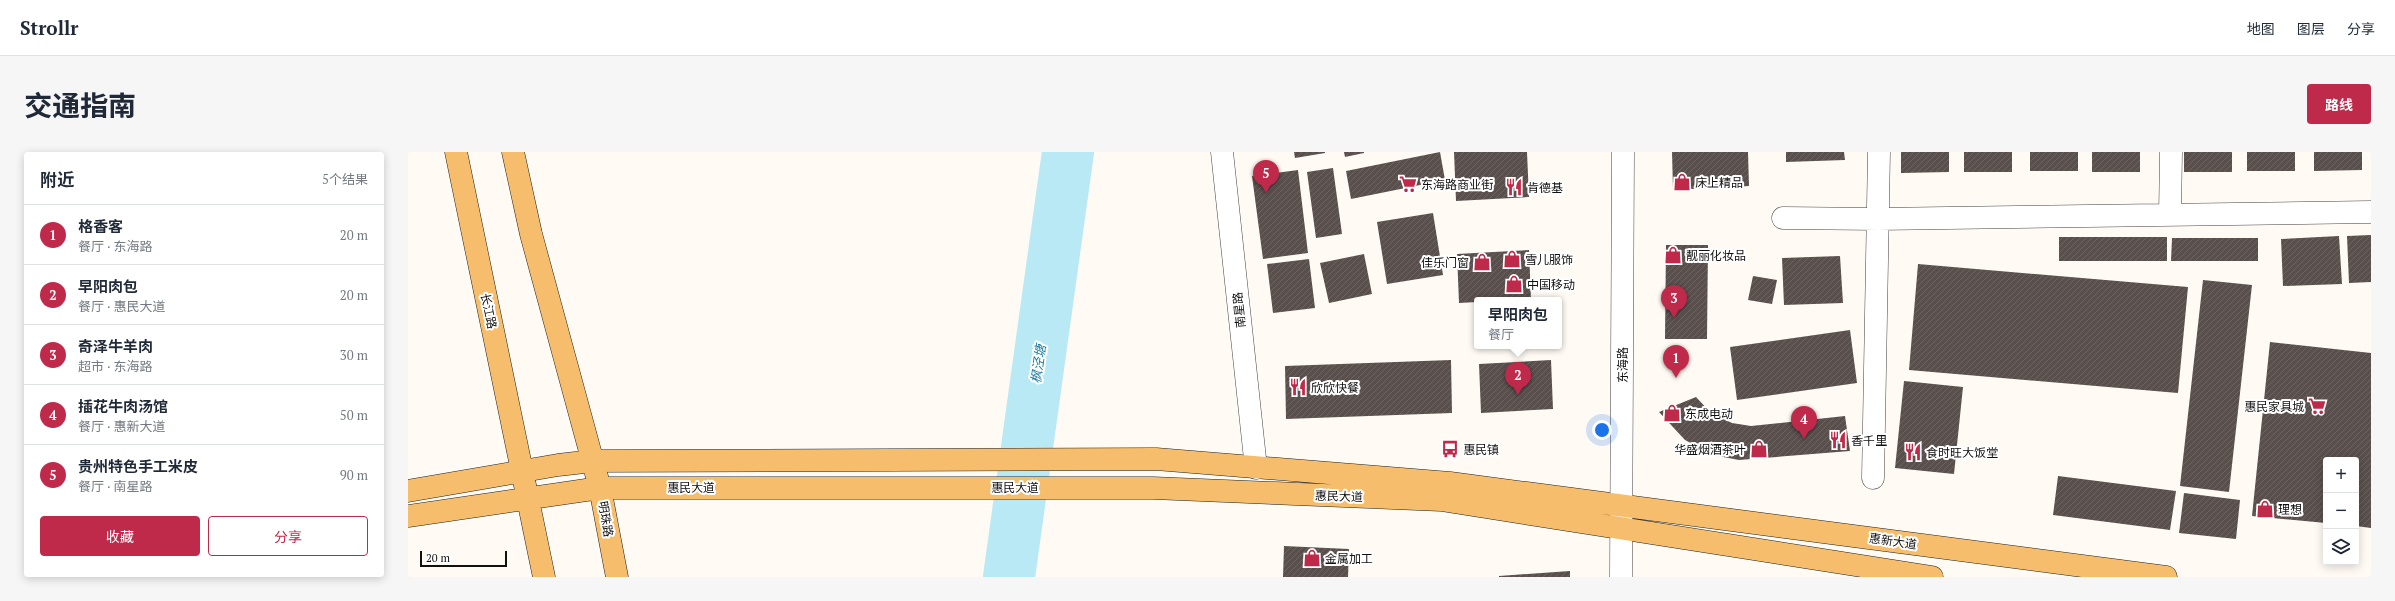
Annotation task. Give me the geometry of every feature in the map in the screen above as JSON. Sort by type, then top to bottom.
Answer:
[{"type":"main road","name":"长江路","points":[[456,152],[522,471]]},
{"type":"main road","points":[[513,152],[532,234],[593,461]]},
{"type":"main road","name":"惠民大道","points":[[408,491],[522,471],[593,461],[942,459],[1156,460],[1450,482],[1620,504]]},
{"type":"main road","name":"明珠路","points":[[593,461],[600,488],[617,577]]},
{"type":"main road","points":[[522,471],[544,577]]},
{"type":"main road","name":"惠民大道","points":[[408,516],[600,488],[1153,488],[1441,500],[1621,530]]},
{"type":"main road","name":"惠新大道","points":[[1620,504],[2166,577]]},
{"type":"main road","points":[[1621,530],[1932,577]]},
{"type":"street","name":"南星路","points":[[1222,152],[1256,468]]},
{"type":"street","name":"东海路","points":[[1621,577],[1620,504],[1623,152]]},
{"type":"street","points":[[1873,478],[1879,152]]},
{"type":"street","points":[[2170,215],[2171,152]]},
{"type":"street","points":[[1783,218],[1878,219],[2371,212]]},
{"type":"building","points":[[1294,152],[1325,152],[1325,153],[1295,158]]},
{"type":"building","points":[[1344,152],[1364,152],[1364,153],[1345,157]]},
{"type":"building","points":[[1440,152],[1445,180],[1351,199],[1346,171]]},
{"type":"building","points":[[1454,152],[1527,152],[1529,197],[1456,201]]},
{"type":"building","points":[[1672,152],[1748,152],[1749,186],[1673,190]]},
{"type":"building","points":[[1786,152],[1844,152],[1845,160],[1786,162]]},
{"type":"building","points":[[1901,152],[1949,152],[1949,172],[1901,173]]},
{"type":"building","points":[[1964,152],[2012,152],[2012,172],[1964,172]]},
{"type":"building","points":[[2030,152],[2078,152],[2078,171],[2030,171]]},
{"type":"building","points":[[2092,152],[2140,152],[2140,172],[2092,172]]},
{"type":"building","points":[[2184,152],[2232,152],[2232,172],[2184,172]]},
{"type":"building","points":[[2247,152],[2295,152],[2295,171],[2247,171]]},
{"type":"building","points":[[2314,152],[2362,152],[2362,170],[2314,171]]},
{"type":"building","points":[[1333,168],[1342,234],[1316,238],[1307,172]]},
{"type":"building","points":[[1298,170],[1308,253],[1263,259],[1252,176]]},
{"type":"building","points":[[1433,213],[1443,275],[1387,284],[1377,222]]},
{"type":"building","points":[[2371,235],[2371,282],[2349,283],[2347,236]]},
{"type":"building","points":[[2339,236],[2342,284],[2283,286],[2281,239]]},
{"type":"building","points":[[2059,237],[2167,237],[2167,261],[2059,261]]},
{"type":"building","points":[[2172,238],[2258,238],[2258,261],[2171,261]]},
{"type":"building","points":[[1666,245],[1708,245],[1707,339],[1665,339]]},
{"type":"building","points":[[1529,250],[1531,297],[1474,297],[1474,302],[1459,303],[1457,254]]},
{"type":"building","points":[[1364,254],[1372,294],[1329,303],[1320,263]]},
{"type":"building","points":[[1840,256],[1843,303],[1784,305],[1782,258]]},
{"type":"building","points":[[1309,259],[1315,308],[1273,313],[1267,264]]},
{"type":"building","points":[[1918,264],[2188,287],[2178,393],[1909,370]]},
{"type":"building","points":[[1753,276],[1777,280],[1772,304],[1748,300]]},
{"type":"building","points":[[2203,280],[2252,285],[2229,492],[2180,486]]},
{"type":"building","points":[[1850,330],[1857,383],[1737,400],[1730,347]]},
{"type":"building","name":"惠民家具城","points":[[2270,342],[2371,353],[2371,528],[2359,526],[2359,457],[2323,457],[2323,523],[2252,516]]},
{"type":"building","points":[[1451,360],[1452,413],[1286,419],[1285,366]]},
{"type":"building","points":[[1551,360],[1553,409],[1481,413],[1479,364]]},
{"type":"building","points":[[1904,381],[1963,387],[1954,474],[1895,468]]},
{"type":"building","points":[[1696,397],[1711,413],[1732,423],[1751,426],[1845,416],[1850,451],[1739,460],[1713,455],[1685,440],[1659,412]]},
{"type":"building","points":[[2058,476],[2176,491],[2170,530],[2053,515]]},
{"type":"building","points":[[2184,493],[2240,500],[2236,539],[2179,533]]},
{"type":"building","points":[[1284,546],[1349,549],[1348,577],[1283,577]]},
{"type":"building","points":[[1570,571],[1570,577],[1499,577],[1499,576]]},
{"type":"waterway","name":"枫泾塘","points":[[1009,577],[1068,152]]},
{"type":"place","name":"床上精品","points":[[1682,182]]},
{"type":"place","name":"东海路商业街","points":[[1408,184]]},
{"type":"place","name":"肯德基","points":[[1514,187]]},
{"type":"place","name":"贵州特色手工米皮","points":[[1266,193]]},
{"type":"place","name":"靓丽化妆品","points":[[1673,255]]},
{"type":"place","name":"雪儿服饰","points":[[1512,259]]},
{"type":"place","name":"佳乐门窗","points":[[1482,262]]},
{"type":"place","name":"中国移动","points":[[1514,284]]},
{"type":"place","name":"奇泽牛羊肉","points":[[1674,318]]},
{"type":"place","name":"格香客","points":[[1676,378]]},
{"type":"place","name":"欣欣快餐","points":[[1298,387]]},
{"type":"place","name":"早阳肉包","points":[[1518,395]]},
{"type":"place","name":"惠民家具城","points":[[2317,406]]},
{"type":"place","name":"东成电动","points":[[1672,413]]},
{"type":"place","name":"插花牛肉汤馆","points":[[1804,439]]},
{"type":"place","name":"香千里","points":[[1838,440]]},
{"type":"place","name":"惠民镇","points":[[1450,449]]},
{"type":"place","name":"华盛烟酒茶叶","points":[[1759,449]]},
{"type":"place","name":"食时旺大饭堂","points":[[1913,452]]},
{"type":"place","name":"理想","points":[[2265,509]]},
{"type":"place","name":"金属加工","points":[[1312,558]]}]
